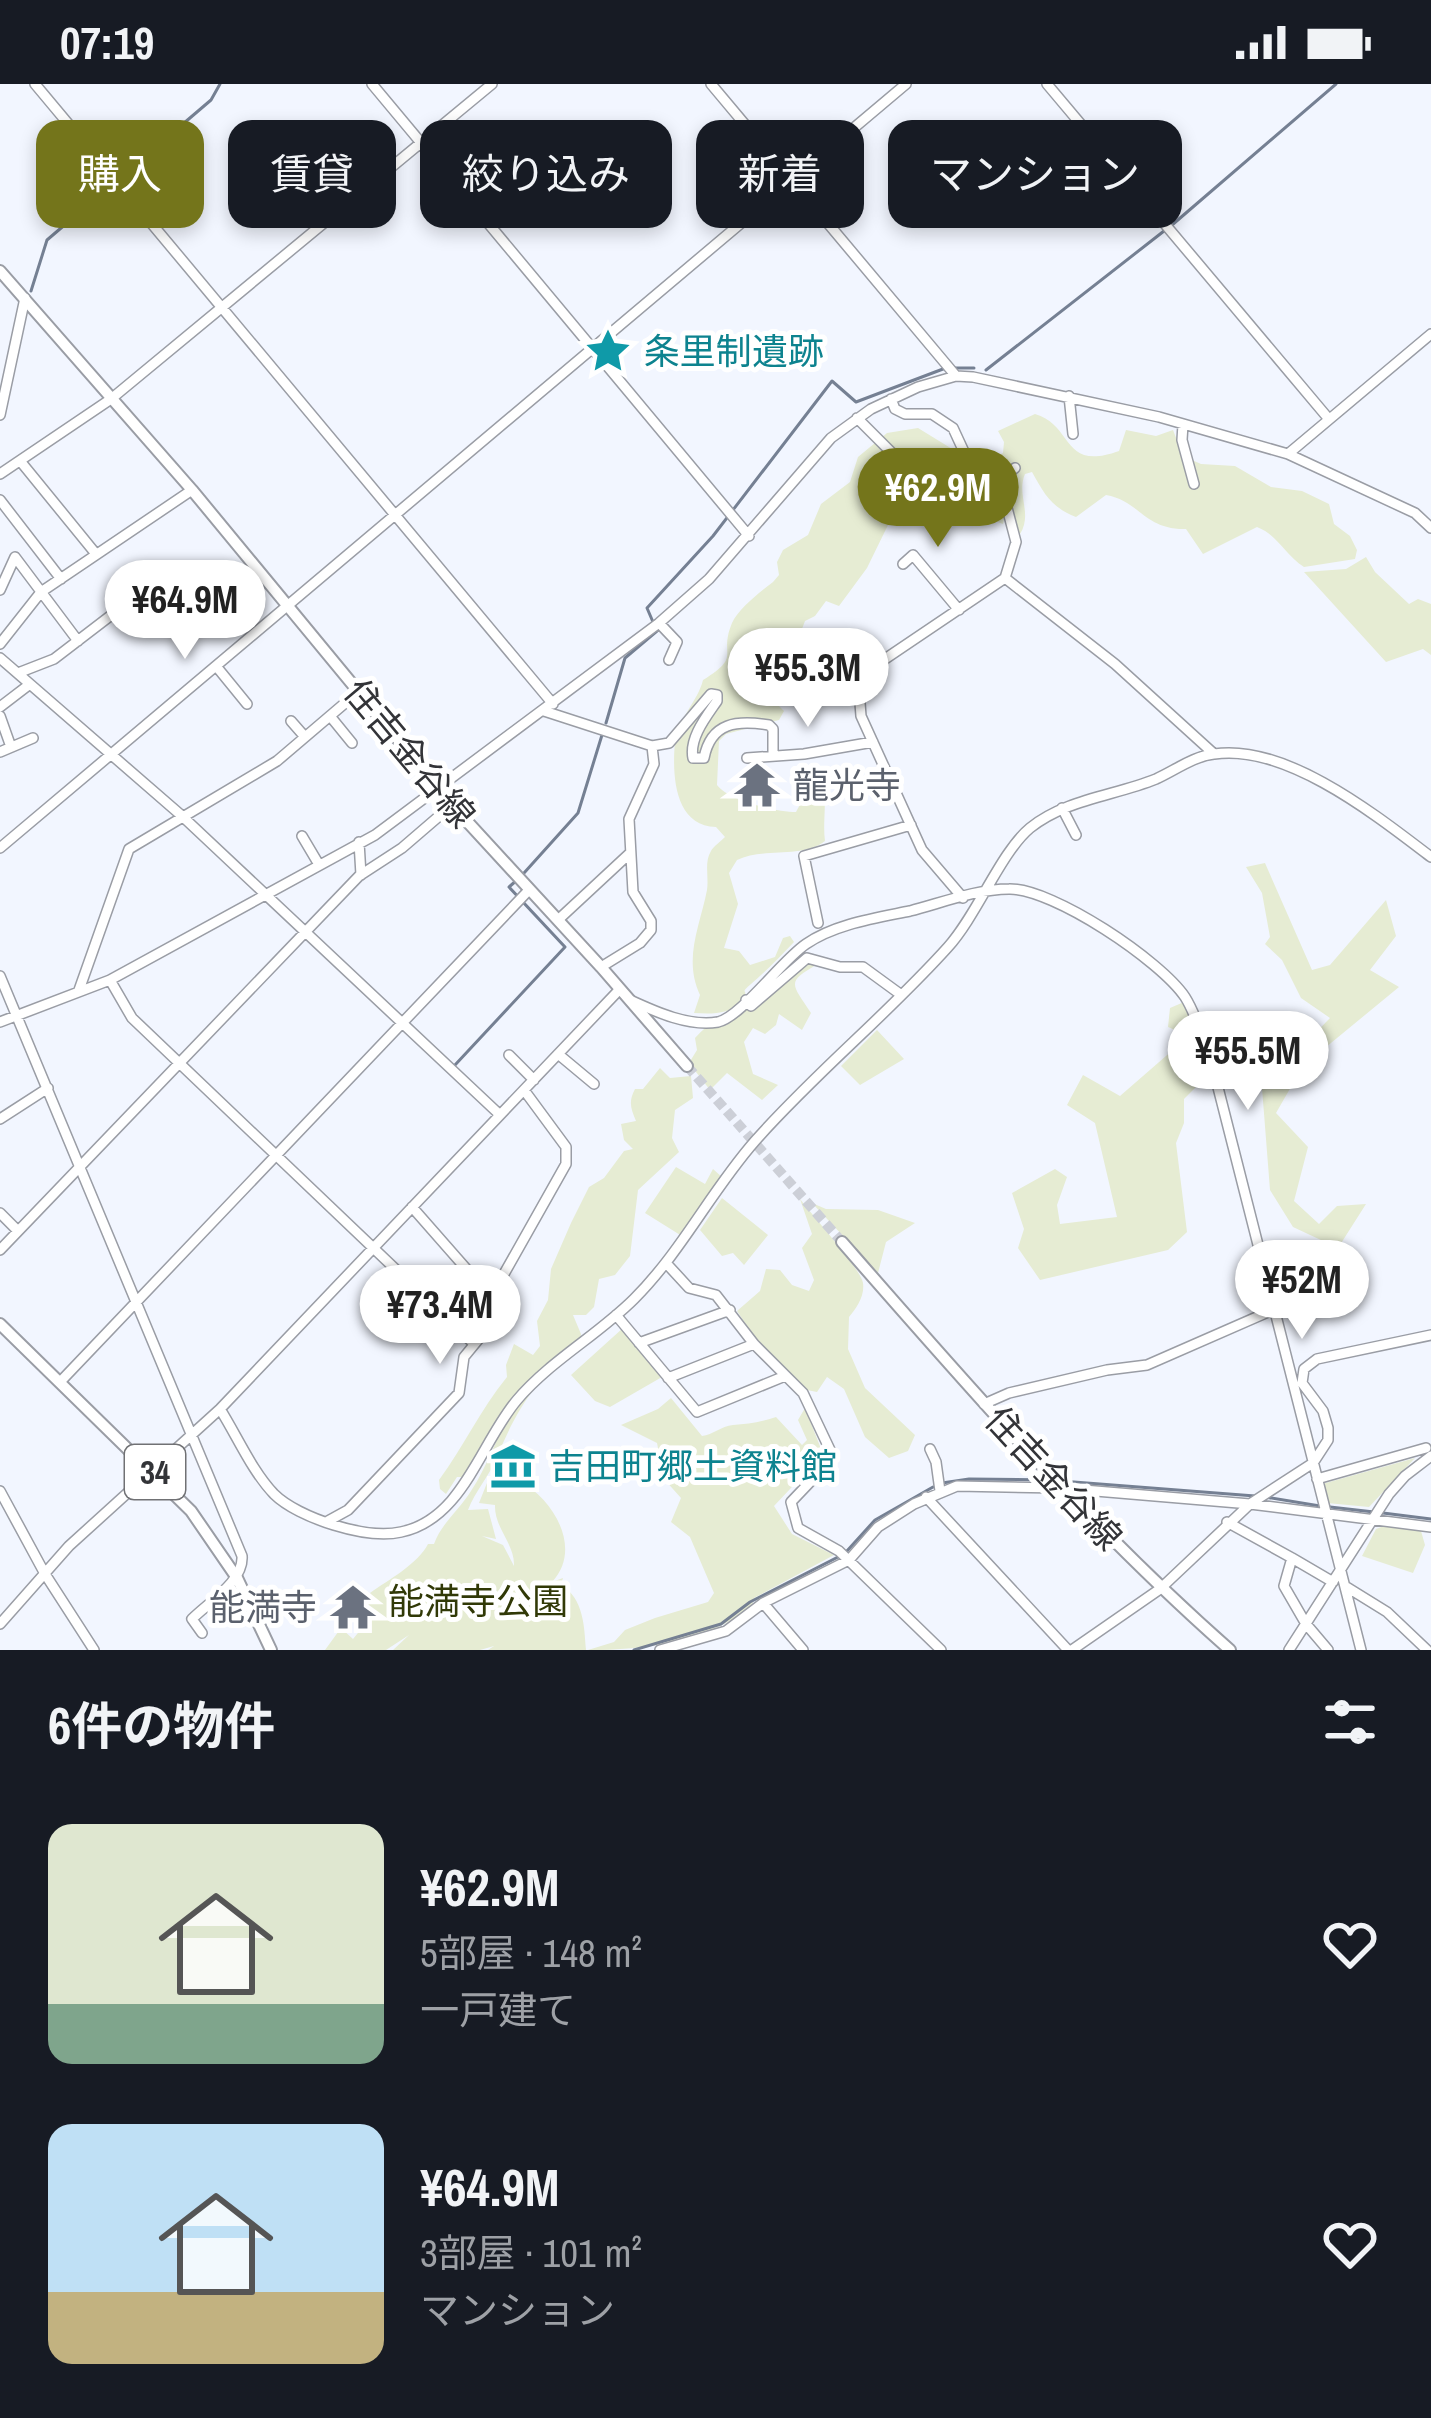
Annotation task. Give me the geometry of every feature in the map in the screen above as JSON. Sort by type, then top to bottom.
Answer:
[{"type":"main road","name":"住吉金谷線","points":[[0,271],[192,490],[522,888],[559,920],[687,1066]]},
{"type":"main road","name":"住吉金谷線","points":[[842,1242],[1060,1488],[1160,1589],[1230,1650]]},
{"type":"main road","name":"34","points":[[0,1324],[154,1471],[212,1538],[237,1577],[271,1650]]},
{"type":"street","points":[[34,84],[396,515],[548,708],[652,746],[669,743],[710,694],[716,695],[692,749],[693,758],[704,758],[707,742],[720,727],[746,722],[769,725],[773,730],[773,756]]},
{"type":"street","points":[[372,84],[420,141]]},
{"type":"street","points":[[449,120],[492,84]]},
{"type":"street","points":[[711,84],[740,120]]},
{"type":"street","points":[[863,120],[906,84]]},
{"type":"street","points":[[1047,84],[1328,418]]},
{"type":"street","points":[[0,486],[2,474],[111,399],[420,145]]},
{"type":"street","points":[[493,228],[749,536]]},
{"type":"street","points":[[0,848],[735,228]]},
{"type":"street","points":[[830,228],[952,371],[1070,396],[1288,454],[1414,513],[1431,528]]},
{"type":"street","points":[[0,415],[25,298]]},
{"type":"street","points":[[1288,454],[1431,334]]},
{"type":"street","points":[[0,1022],[110,980],[375,835],[657,625],[709,579],[831,438],[891,399],[952,371]]},
{"type":"street","points":[[1070,396],[1072,434]]},
{"type":"street","points":[[891,399],[895,409],[905,414],[932,414],[953,428],[970,466],[1006,504],[1016,542],[1005,578],[864,676],[858,702],[922,850],[964,898]]},
{"type":"street","points":[[857,418],[892,453]]},
{"type":"street","points":[[1183,424],[1182,440],[1194,484]]},
{"type":"street","points":[[21,462],[96,554]]},
{"type":"street","points":[[990,487],[1015,468]]},
{"type":"street","points":[[0,644],[41,592],[192,490]]},
{"type":"street","points":[[0,500],[61,579]]},
{"type":"street","points":[[902,564],[913,556],[959,610]]},
{"type":"street","points":[[0,590],[15,557],[78,640]]},
{"type":"street","points":[[1005,578],[1115,664],[1213,754]]},
{"type":"street","points":[[18,673],[54,658],[131,600]]},
{"type":"street","points":[[657,625],[677,642],[669,660]]},
{"type":"street","points":[[0,658],[182,816],[499,1114]]},
{"type":"street","points":[[216,666],[248,704]]},
{"type":"street","points":[[30,685],[0,711],[5,750],[33,738]]},
{"type":"street","points":[[80,991],[129,849],[277,760],[358,692]]},
{"type":"street","points":[[330,716],[352,743]]},
{"type":"street","points":[[291,721],[304,737]]},
{"type":"street","points":[[746,722],[748,736]]},
{"type":"street","points":[[748,758],[872,742]]},
{"type":"street","points":[[602,967],[640,944],[651,930],[651,921],[633,892],[629,819],[654,764],[652,746]]},
{"type":"street","points":[[220,1409],[273,1492],[359,1534],[402,1532],[430,1521],[466,1482],[494,1429],[521,1395],[616,1315],[667,1263],[754,1142],[947,948],[1027,831],[1062,808],[1127,790],[1213,754],[1263,758],[1306,774],[1431,857]]},
{"type":"street","points":[[635,802],[651,808]]},
{"type":"street","points":[[0,1250],[361,875],[452,806]]},
{"type":"street","points":[[1062,808],[1076,835]]},
{"type":"street","points":[[818,923],[804,856],[911,825]]},
{"type":"street","points":[[302,836],[318,863]]},
{"type":"street","points":[[359,842],[361,875]]},
{"type":"street","points":[[559,920],[629,851],[645,852]]},
{"type":"street","points":[[60,1382],[402,1023],[522,888]]},
{"type":"street","points":[[630,1000],[676,1018],[716,1022],[734,1015],[802,946],[817,937],[876,918],[1006,889],[1046,896],[1141,956],[1187,999],[1210,1056],[1325,1508],[1339,1584],[1361,1650]]},
{"type":"street","points":[[746,1000],[751,1006],[808,958],[840,967],[863,967],[901,994]]},
{"type":"street","points":[[1,978],[242,1556],[237,1577],[193,1619],[202,1633]]},
{"type":"street","points":[[110,980],[132,1018],[474,1344]]},
{"type":"street","points":[[0,1624],[69,1546],[220,1409],[620,989]]},
{"type":"street","points":[[558,1054],[594,1084]]},
{"type":"street","points":[[509,1055],[534,1080]]},
{"type":"street","points":[[0,1119],[48,1088]]},
{"type":"street","points":[[490,1297],[566,1164],[566,1147],[524,1090]]},
{"type":"street","points":[[328,1521],[348,1510],[459,1393],[464,1357],[501,1312],[412,1208]]},
{"type":"street","points":[[0,1213],[18,1231]]},
{"type":"street","points":[[667,1263],[689,1288],[716,1295],[754,1344],[803,1393],[831,1452],[830,1461],[790,1502],[798,1528],[845,1556],[941,1650]]},
{"type":"street","points":[[984,1405],[1009,1393],[1147,1365],[1275,1309]]},
{"type":"street","points":[[639,1343],[730,1310]]},
{"type":"street","points":[[616,1315],[697,1412],[785,1376]]},
{"type":"street","points":[[926,1497],[1070,1650],[1160,1589],[1227,1522],[1313,1463],[1328,1440],[1328,1428],[1323,1411],[1302,1383],[1304,1369],[1317,1359],[1431,1335]]},
{"type":"street","points":[[668,1378],[754,1344]]},
{"type":"street","points":[[930,1448],[940,1491]]},
{"type":"street","points":[[1316,1478],[1428,1452]]},
{"type":"street","points":[[1340,1571],[1376,1514],[1428,1452]]},
{"type":"street","points":[[660,1650],[726,1631],[845,1556],[878,1527],[926,1497],[957,1486],[1256,1500],[1376,1514],[1431,1527]]},
{"type":"street","points":[[0,1491],[94,1650]]},
{"type":"street","points":[[1227,1522],[1387,1612],[1426,1650]]},
{"type":"street","points":[[1292,1558],[1283,1586],[1328,1650]]},
{"type":"street","points":[[1289,1650],[1339,1584]]},
{"type":"street","points":[[764,1603],[803,1650]]},
{"type":"green space","points":[[1035,414],[1087,456],[1119,451],[1126,430],[1156,436],[1173,430],[1183,456],[1201,464],[1235,466],[1271,487],[1302,491],[1329,504],[1334,524],[1350,536],[1357,550],[1355,559],[1304,567],[1257,527],[1203,554],[1186,529],[1161,525],[1117,498],[1106,495],[1076,517],[1067,513],[1050,499],[1032,472],[1025,474],[1023,482],[1025,519],[1020,534],[1005,515],[1003,524],[941,505],[933,512],[916,512],[888,525],[867,568],[839,606],[826,601],[805,621],[780,686],[777,704],[784,711],[779,720],[726,734],[719,741],[717,785],[742,801],[796,812],[813,780],[820,778],[825,841],[805,850],[737,860],[729,873],[738,904],[724,948],[739,951],[750,965],[775,957],[783,938],[790,936],[794,942],[747,988],[736,1006],[719,1013],[694,1013],[700,995],[693,955],[707,890],[708,860],[725,837],[716,827],[691,818],[684,808],[674,769],[675,742],[703,680],[726,660],[735,618],[779,575],[777,562],[783,550],[808,535],[821,504],[850,482],[858,457],[887,433],[918,428],[962,455],[984,480],[982,464],[1003,453],[998,431]]},
{"type":"green space","points":[[1366,557],[1409,604],[1418,599],[1431,604],[1431,655],[1423,649],[1386,662],[1304,572],[1346,569]]},
{"type":"green space","points":[[1265,863],[1312,970],[1330,965],[1386,900],[1396,936],[1370,970],[1399,987],[1303,1066],[1276,1113],[1308,1147],[1294,1201],[1319,1224],[1337,1206],[1366,1204],[1338,1248],[1293,1227],[1270,1190],[1262,1088],[1330,1018],[1301,998],[1282,960],[1265,944],[1270,937],[1262,893],[1246,867]]},
{"type":"green space","points":[[818,964],[795,984],[811,1013],[802,1030],[779,1014],[776,1025],[765,1034],[753,1028],[744,1042],[753,1074],[778,1085],[762,1100],[727,1073],[710,1090],[689,1063],[697,1050],[695,1038],[789,967],[789,971]]},
{"type":"green space","points":[[1184,1002],[1211,1072],[1184,1099],[1184,1123],[1176,1143],[1187,1232],[1168,1250],[1040,1280],[1018,1248],[1024,1229],[1012,1193],[1055,1169],[1067,1177],[1057,1205],[1060,1224],[1117,1217],[1095,1123],[1067,1105],[1083,1075],[1120,1096],[1189,1036],[1168,1027],[1170,1008]]},
{"type":"green space","points":[[877,1030],[904,1059],[860,1085],[841,1066]]},
{"type":"green space","points":[[660,1068],[670,1078],[691,1076],[693,1098],[675,1110],[672,1138],[679,1152],[638,1190],[630,1256],[615,1275],[599,1279],[594,1307],[586,1315],[573,1315],[580,1344],[514,1402],[466,1477],[457,1477],[446,1494],[439,1480],[507,1377],[514,1344],[533,1355],[540,1346],[537,1321],[548,1300],[551,1269],[589,1187],[604,1178],[624,1151],[633,1149],[624,1140],[621,1124],[636,1121],[631,1105],[635,1089],[643,1089]]},
{"type":"green space","points":[[676,1167],[705,1184],[713,1169],[723,1178],[685,1238],[645,1213]]},
{"type":"green space","points":[[722,1198],[768,1235],[744,1265],[733,1253],[722,1256],[700,1230]]},
{"type":"green space","points":[[800,1199],[863,1283],[863,1293],[849,1317],[848,1349],[865,1388],[915,1435],[908,1451],[889,1458],[865,1437],[844,1389],[827,1377],[817,1392],[807,1390],[755,1338],[737,1311],[760,1291],[766,1269],[780,1270],[792,1285],[809,1291],[814,1280],[802,1248],[812,1234]]},
{"type":"green space","points":[[812,1203],[826,1209],[878,1210],[915,1223],[886,1242],[878,1273]]},
{"type":"green space","points":[[623,1328],[662,1377],[610,1407],[595,1401],[571,1375]]},
{"type":"green space","name":"能満寺公園","points":[[535,1388],[468,1510],[488,1509],[496,1539],[482,1536],[503,1545],[514,1566],[495,1505],[479,1503],[487,1483],[498,1473],[515,1486],[520,1481],[544,1500],[564,1541],[561,1569],[552,1582],[563,1578],[561,1584],[578,1605],[586,1650],[488,1650],[494,1646],[393,1650],[409,1635],[386,1650],[325,1650],[341,1628],[353,1639],[362,1628],[355,1617],[373,1600],[370,1593],[410,1565],[428,1544],[434,1544],[479,1478],[514,1410]]},
{"type":"green space","points":[[671,1398],[702,1436],[776,1417],[802,1445],[807,1440],[798,1420],[805,1408],[823,1454],[774,1506],[792,1534],[834,1555],[754,1598],[752,1606],[734,1619],[695,1636],[653,1646],[588,1650],[614,1642],[625,1630],[655,1618],[708,1602],[714,1593],[690,1537],[671,1522],[681,1498],[664,1479],[657,1443],[621,1425]]},
{"type":"green space","points":[[1415,1458],[1369,1507],[1327,1503],[1322,1484]]},
{"type":"green space","points":[[1387,1525],[1421,1531],[1425,1545],[1413,1573],[1362,1556],[1376,1529]]},
{"type":"waterway","points":[[31,291],[47,240],[211,100],[220,84]]},
{"type":"waterway","points":[[1182,216],[1336,84]]},
{"type":"waterway","points":[[986,370],[1164,231]]},
{"type":"waterway","points":[[952,368],[974,368]]},
{"type":"waterway","points":[[653,622],[647,608],[713,536],[832,381],[856,402],[943,369]]},
{"type":"waterway","points":[[606,723],[625,658],[657,631]]},
{"type":"waterway","points":[[524,873],[578,813],[602,735]]},
{"type":"waterway","points":[[455,1065],[565,947],[509,887],[517,880]]},
{"type":"waterway","points":[[942,1483],[1052,1480]]},
{"type":"waterway","points":[[1061,1481],[1255,1496]]},
{"type":"waterway","points":[[846,1552],[875,1520],[933,1487]]},
{"type":"waterway","points":[[1265,1497],[1320,1506]]},
{"type":"waterway","points":[[1330,1507],[1374,1512]]},
{"type":"waterway","points":[[1383,1513],[1431,1519]]},
{"type":"waterway","points":[[634,1650],[721,1624],[750,1602],[838,1557]]},
{"type":"tunnel","points":[[687,1066],[842,1242]]},
{"type":"place","name":"条里制遺跡","points":[[608,351]]},
{"type":"place","name":"龍光寺","points":[[757,785]]},
{"type":"place","name":"吉田町郷土資料館","points":[[513,1466]]},
{"type":"place","name":"能満寺","points":[[353,1607]]}]
